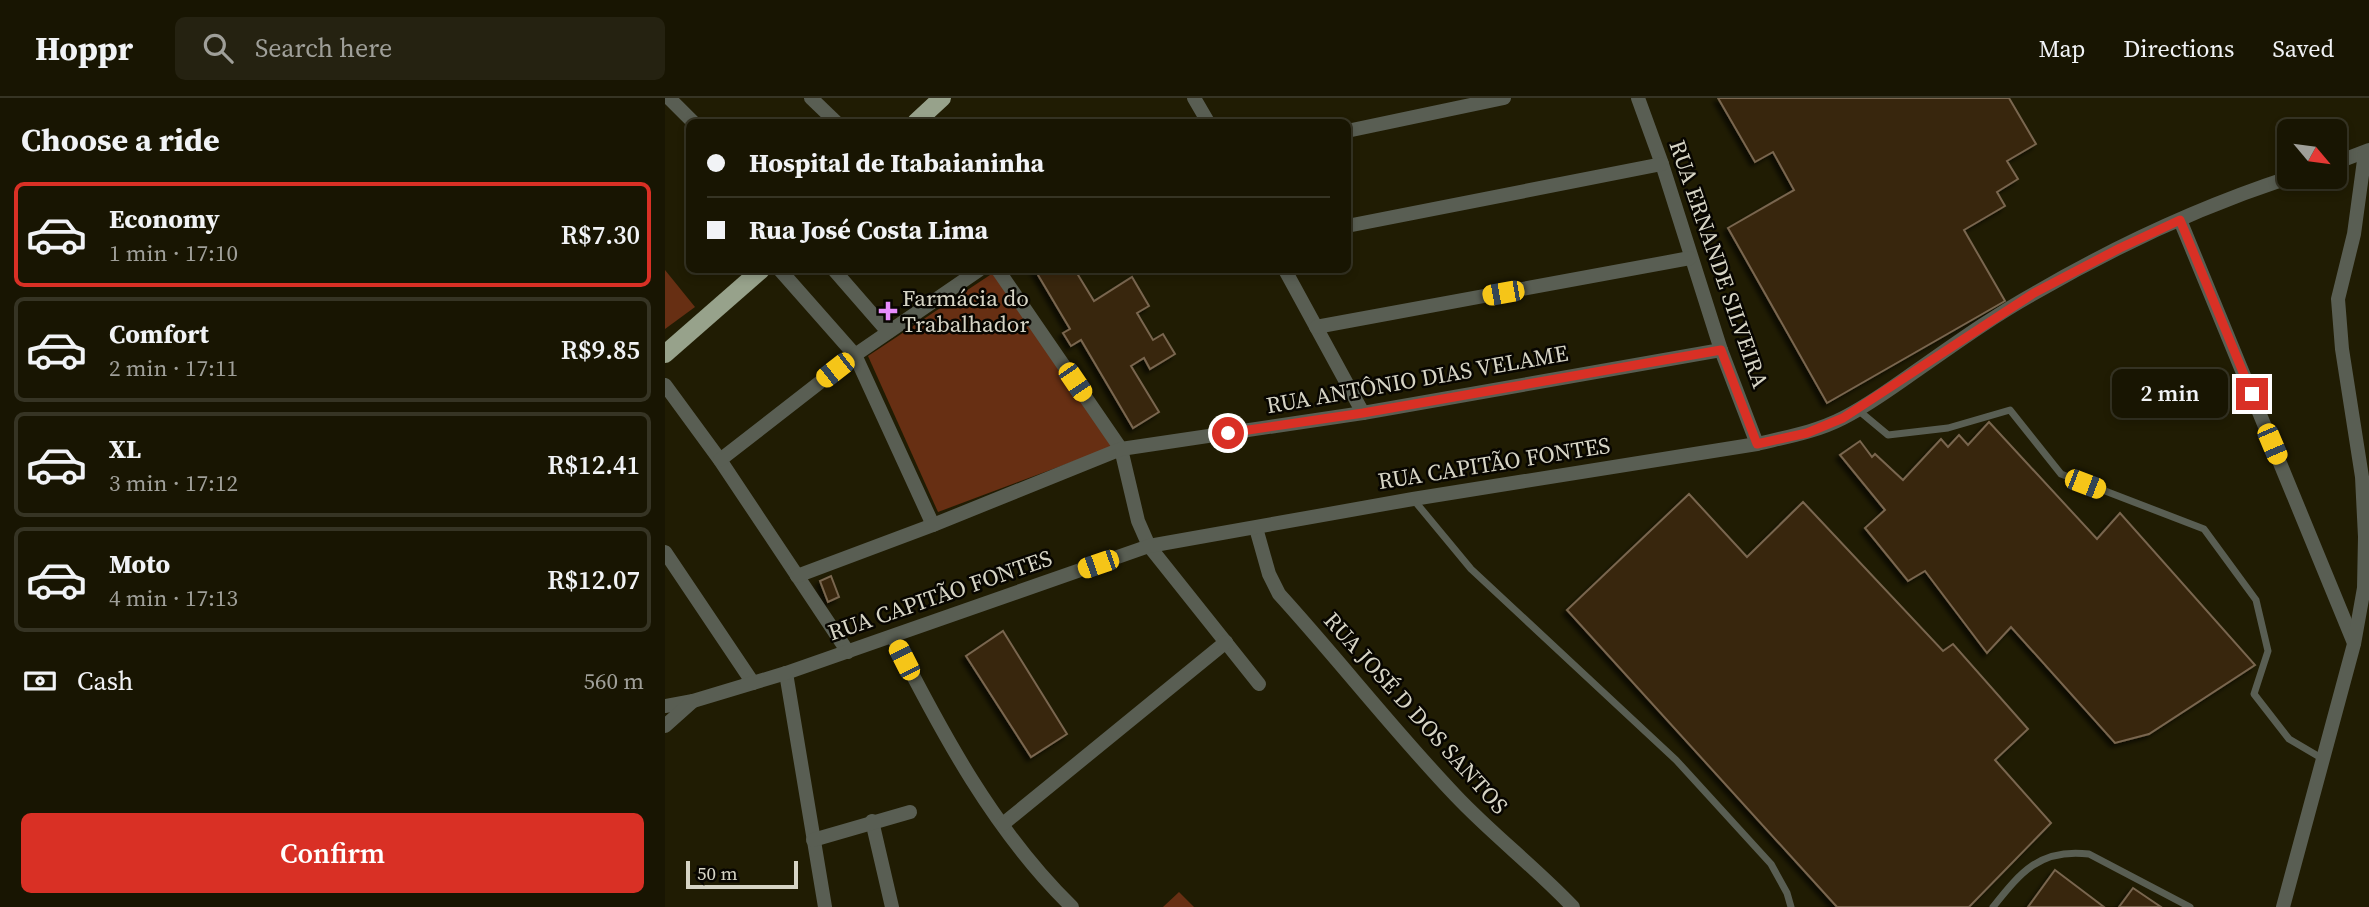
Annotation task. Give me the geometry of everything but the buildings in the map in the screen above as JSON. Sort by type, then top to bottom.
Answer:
[{"type":"main road","points":[[919,119],[942,98]]},
{"type":"main road","points":[[665,354],[758,273]]},
{"type":"street","points":[[669,98],[690,119]]},
{"type":"street","points":[[811,98],[833,119]]},
{"type":"street","points":[[1194,98],[1206,119]]},
{"type":"street","points":[[1351,130],[1504,98]]},
{"type":"street","name":"RUA ERNANDE SILVEIRA","points":[[1638,98],[1662,164],[1721,350],[1757,444]]},
{"type":"street","points":[[2283,907],[2354,644],[2364,588],[2363,504],[2359,455],[2342,349],[2338,299],[2354,233],[2367,152],[2347,159]]},
{"type":"street","points":[[1351,225],[1662,164]]},
{"type":"street","name":"RUA CAPITÃO FONTES","points":[[665,706],[693,702],[893,638],[1149,546],[1413,499],[1757,444],[1807,433],[1858,409],[2034,293],[2180,220],[2277,182]]},
{"type":"street","points":[[2180,220],[2354,644]]},
{"type":"street","points":[[1316,327],[1690,258]]},
{"type":"street","points":[[783,273],[855,355],[933,525]]},
{"type":"street","points":[[837,273],[888,332]]},
{"type":"street","points":[[720,460],[855,355],[975,273]]},
{"type":"street","points":[[1000,273],[1121,449],[1138,521],[1149,546],[1259,684]]},
{"type":"street","points":[[1287,273],[1363,413]]},
{"type":"street","name":"RUA ANTÔNIO DIAS VELAME","points":[[797,576],[933,525],[1121,449],[1363,413],[1721,350]]},
{"type":"street","points":[[665,385],[720,460],[848,652]]},
{"type":"street","name":"RUA JOSÉ D DOS SANTOS","points":[[1256,528],[1269,574],[1279,594],[1456,796],[1573,907]]},
{"type":"street","points":[[665,552],[753,683]]},
{"type":"street","points":[[893,638],[940,730],[1003,824],[1072,907]]},
{"type":"street","points":[[1003,824],[1226,642]]},
{"type":"street","points":[[786,673],[825,907]]},
{"type":"street","points":[[665,726],[693,702]]},
{"type":"street","points":[[813,840],[910,812]]},
{"type":"street","points":[[872,821],[893,907]]},
{"type":"lane","points":[[1858,409],[1888,435],[1948,428],[2010,410],[2061,474],[2204,529],[2256,600],[2268,651],[2255,694],[2290,739],[2323,759]]},
{"type":"lane","points":[[1413,499],[1471,569],[1676,760],[1771,864],[1787,893],[1791,907]]},
{"type":"lane","points":[[1993,907],[2013,882],[2034,864],[2060,852],[2075,852],[2089,854],[2190,907]]},
{"type":"shaded area","points":[[665,270],[695,307],[665,329]]},
{"type":"shaded area","points":[[993,273],[1112,447],[938,512],[868,356]]},
{"type":"shaded area","points":[[1179,892],[1194,907],[1163,907]]},
{"type":"place","name":"Farmácia do Trabalhador","points":[[888,311]]},
{"type":"route","points":[[1228,433],[1363,413],[1721,350],[1757,444],[1807,433],[1843,418],[1873,400],[2034,293],[2180,220],[2252,394]]}]
